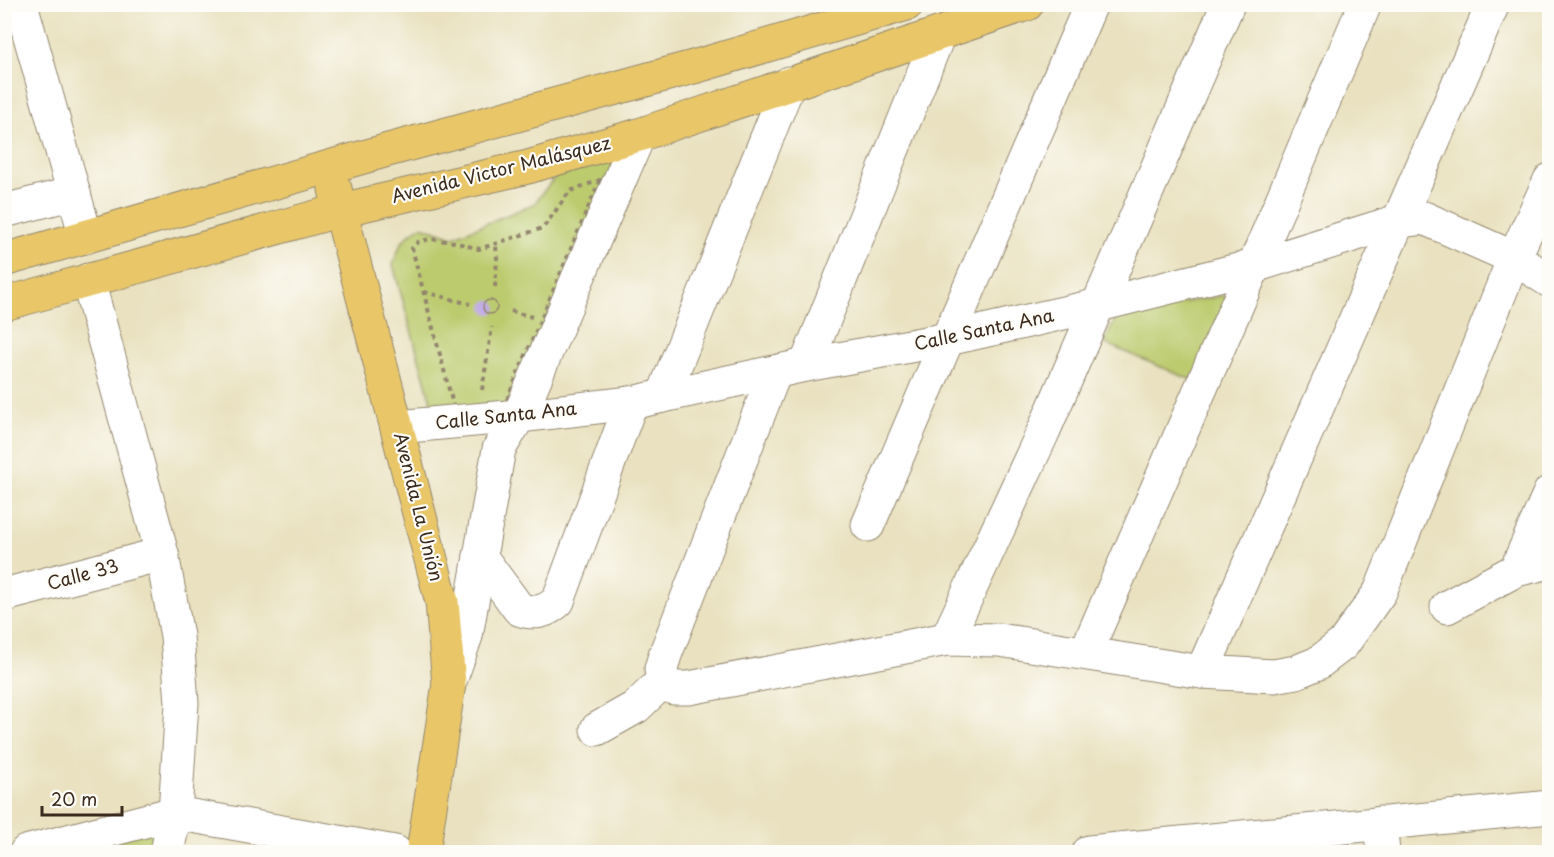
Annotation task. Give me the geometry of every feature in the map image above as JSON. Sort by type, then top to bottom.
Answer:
[{"type":"main road","points":[[4,260],[329,167],[697,66],[869,10],[907,4]]},
{"type":"main road","name":"Avenida Victor Malásquez","points":[[4,304],[341,210],[528,167],[639,135],[1027,4]]},
{"type":"main road","name":"Avenida La Unión","points":[[329,167],[442,602],[449,684],[423,852]]},
{"type":"street","points":[[21,4],[86,237]]},
{"type":"street","points":[[868,525],[1091,4]]},
{"type":"street","points":[[947,639],[1044,430],[1228,4]]},
{"type":"street","points":[[1086,652],[1365,4]]},
{"type":"street","points":[[1202,672],[1492,4]]},
{"type":"street","points":[[939,34],[665,655],[661,669],[663,681],[674,688],[689,688],[947,639],[999,640],[1202,672],[1274,676],[1296,672],[1318,663],[1343,644],[1380,592],[1514,258],[1550,180]]},
{"type":"street","points":[[663,396],[789,83]]},
{"type":"street","points":[[449,684],[466,636],[499,449],[519,416],[639,135]]},
{"type":"street","points":[[4,210],[74,192]]},
{"type":"street","name":"Calle Santa Ana","points":[[397,427],[631,403],[790,368],[948,339],[1099,305],[1254,266],[1398,221],[1424,218],[1514,258],[1550,281]]},
{"type":"street","points":[[88,280],[162,554],[177,636],[182,703],[176,813],[167,852]]},
{"type":"street","points":[[480,556],[519,609],[539,612],[550,608],[558,601],[631,403]]},
{"type":"street","points":[[1516,570],[1550,492]]},
{"type":"street","name":"Calle 33","points":[[4,595],[162,554]]},
{"type":"street","points":[[1447,607],[1516,570],[1550,562]]},
{"type":"street","points":[[597,729],[636,707],[663,681]]},
{"type":"street","points":[[1089,852],[1381,838],[1550,807]]},
{"type":"street","points":[[26,852],[176,813],[395,852]]},
{"type":"path","points":[[600,180],[506,402],[455,412],[424,292],[412,248],[418,243],[430,239],[454,242],[478,249],[543,228],[570,191],[600,180]]},
{"type":"path","points":[[495,286],[496,244]]},
{"type":"path","points":[[424,292],[470,304]]},
{"type":"path","points":[[511,311],[541,319]]},
{"type":"path","points":[[478,408],[492,327]]},
{"type":"green space","points":[[616,159],[518,404],[436,420],[393,265],[403,242],[422,226],[453,237],[534,204],[555,177]]},
{"type":"green space","points":[[1221,296],[1227,297],[1194,381],[1104,343],[1115,320],[1125,313]]},
{"type":"green space","points":[[155,830],[149,852],[65,852]]},
{"type":"building","points":[[490,300],[495,302],[497,307],[495,312],[490,314],[485,312],[483,307],[485,302]]}]
